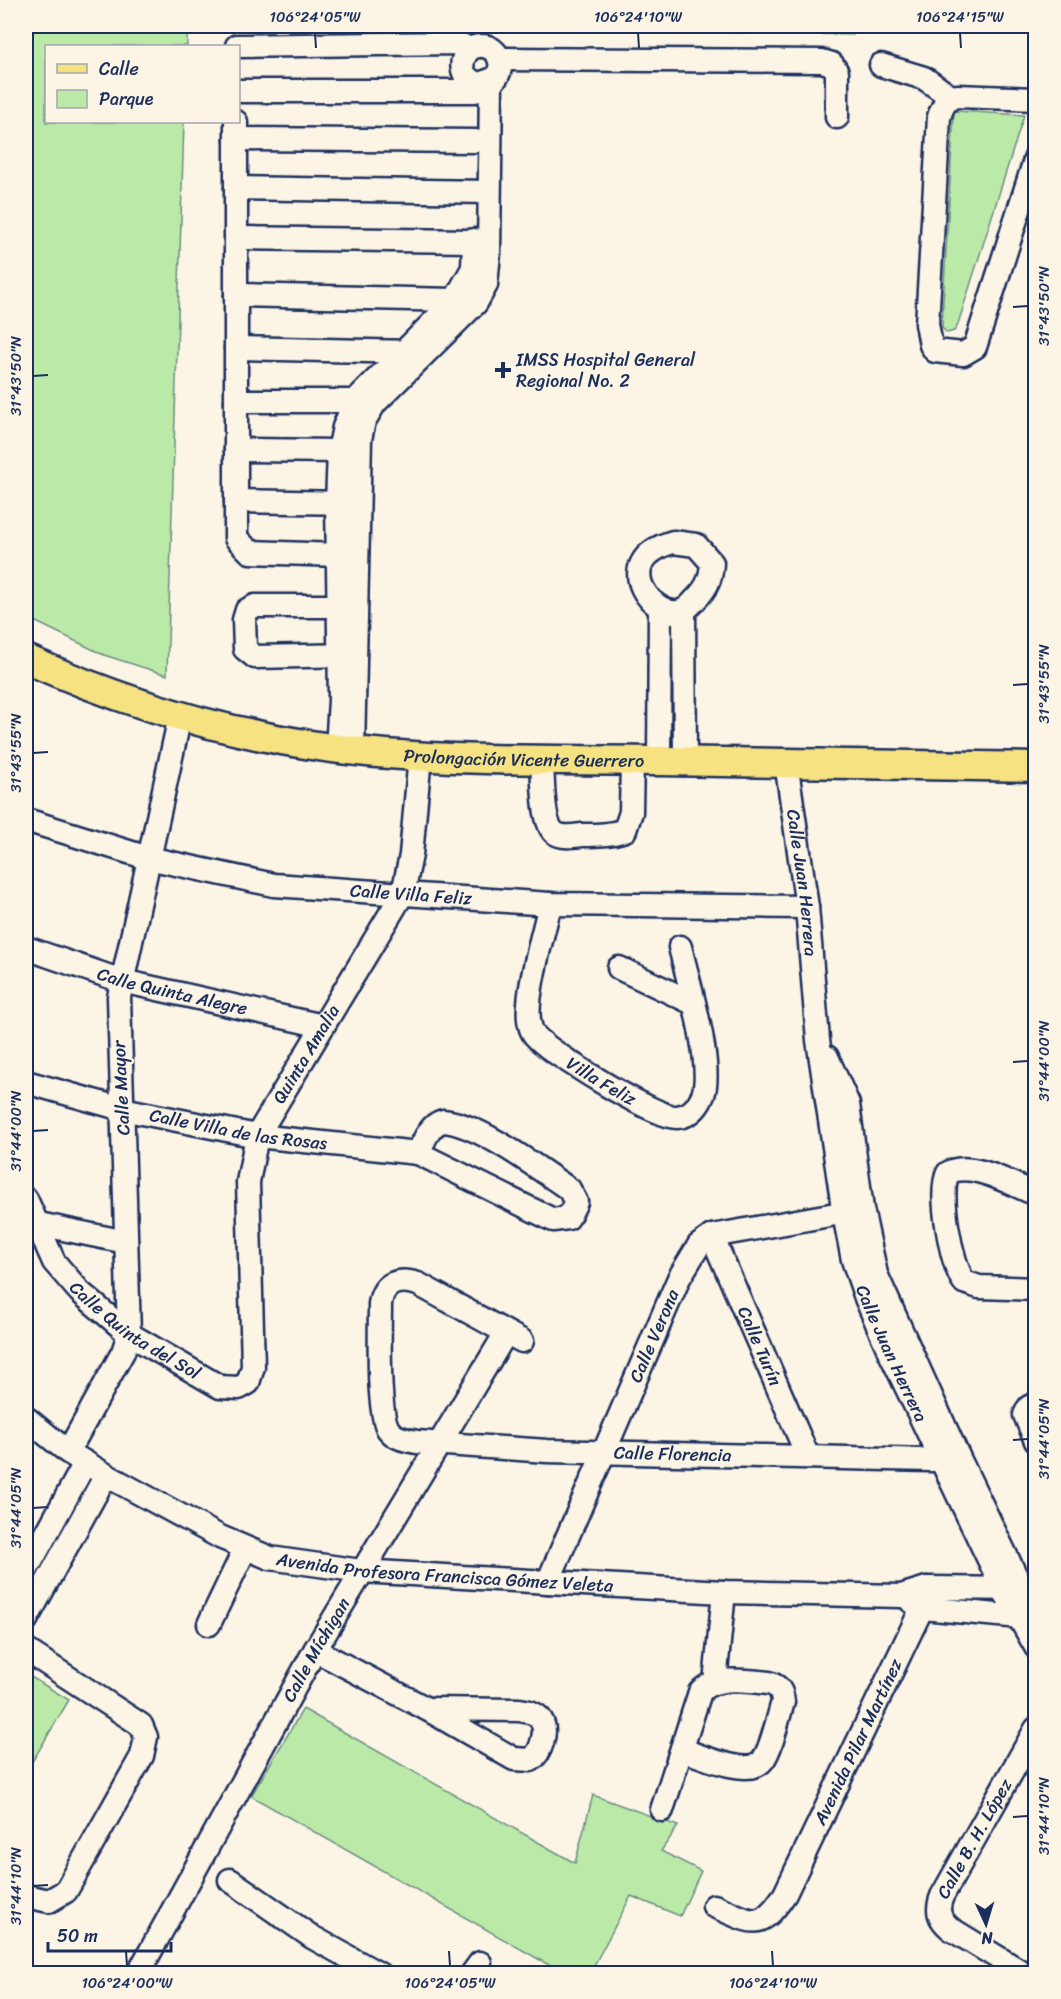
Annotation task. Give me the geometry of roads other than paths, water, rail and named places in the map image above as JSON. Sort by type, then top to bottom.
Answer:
[{"type":"main road","name":"Prolongación Vicente Guerrero","points":[[26,659],[89,685],[180,716],[261,735],[345,750],[420,756],[1035,767]]},
{"type":"street","points":[[240,46],[458,43],[470,49]]},
{"type":"street","points":[[240,91],[480,85],[500,73],[500,59],[488,46],[476,46],[470,49],[465,54],[462,66],[467,78],[480,85]]},
{"type":"street","points":[[500,59],[822,61],[832,64],[837,72],[837,117]]},
{"type":"street","points":[[881,65],[924,78],[948,100],[1035,99]]},
{"type":"street","points":[[345,750],[347,503],[339,451],[344,427],[355,401],[455,300],[473,267],[474,241],[482,191],[475,141],[480,85]]},
{"type":"street","points":[[347,606],[338,555],[364,421],[375,403],[476,303],[486,285],[480,85]]},
{"type":"street","points":[[948,100],[939,117],[927,324],[931,345],[935,351],[963,354],[975,347],[1035,157]]},
{"type":"street","points":[[338,555],[250,552],[236,538],[236,130],[475,141]]},
{"type":"street","points":[[236,188],[482,191]]},
{"type":"street","points":[[237,238],[474,241]]},
{"type":"street","points":[[236,295],[455,300]]},
{"type":"street","points":[[236,348],[426,352]]},
{"type":"street","points":[[236,402],[355,401]]},
{"type":"street","points":[[236,450],[339,451]]},
{"type":"street","points":[[236,501],[347,503]]},
{"type":"street","points":[[673,542],[696,545],[712,563],[711,578],[704,592],[684,610],[672,761],[660,609],[642,588],[640,564],[647,554],[657,547],[673,542]]},
{"type":"street","points":[[347,606],[255,606],[247,610],[244,620],[245,649],[255,657],[347,656]]},
{"type":"street","points":[[660,609],[684,610]]},
{"type":"street","name":"Calle Mayor","points":[[26,1571],[129,1334],[118,1012],[122,981],[180,716]]},
{"type":"street","name":"Quinta Amalia","points":[[254,1366],[248,1182],[257,1136],[404,893],[411,855],[420,756]]},
{"type":"street","points":[[542,759],[546,817],[550,828],[556,834],[565,836],[608,834],[625,830],[631,812],[632,760]]},
{"type":"street","name":"Calle Juan Herrera","points":[[786,762],[807,907],[818,1040],[853,1211],[853,1260],[866,1298],[1020,1588],[1031,1620],[1035,1646]]},
{"type":"street","name":"Calle Villa Feliz","points":[[26,820],[148,858],[274,885],[550,904],[807,907]]},
{"type":"street","name":"Villa Feliz","points":[[550,904],[533,981],[528,1018],[530,1027],[544,1044],[658,1114],[678,1118],[690,1114],[699,1103],[706,1081],[693,1003],[680,947]]},
{"type":"street","name":"Calle Quinta Alegre","points":[[26,948],[122,981],[323,1026]]},
{"type":"street","points":[[619,968],[693,1003]]},
{"type":"street","name":"Calle Villa de las Rosas","points":[[26,1082],[122,1108],[257,1136],[418,1153],[553,1220],[568,1218],[576,1205],[576,1197],[569,1189],[525,1159],[456,1123],[443,1121],[435,1123],[418,1153]]},
{"type":"street","points":[[1035,1194],[977,1172],[956,1168],[948,1173],[945,1179],[945,1199],[956,1266],[964,1281],[979,1287],[1035,1289]]},
{"type":"street","name":"Calle Quinta del Sol","points":[[26,1199],[34,1223],[54,1262],[80,1292],[129,1334],[220,1387],[239,1388],[248,1383],[254,1366]]},
{"type":"street","points":[[712,1236],[853,1211]]},
{"type":"street","points":[[34,1223],[126,1242]]},
{"type":"street","name":"Calle Verona","points":[[548,1582],[679,1278],[699,1245],[712,1236]]},
{"type":"street","name":"Calle Turín","points":[[712,1236],[808,1456]]},
{"type":"street","name":"Calle Míchigan","points":[[138,1974],[315,1650],[361,1571],[380,1546],[441,1443],[514,1337],[418,1284],[402,1281],[384,1289],[380,1304],[381,1371],[383,1412],[389,1430]]},
{"type":"street","points":[[1031,1407],[1025,1420],[1035,1441]]},
{"type":"street","name":"Avenida Profesora Francisca Gómez Veleta","points":[[26,1418],[77,1457],[106,1475],[245,1549],[280,1560],[361,1571],[548,1582],[724,1592],[901,1596],[925,1598],[1031,1620]]},
{"type":"street","name":"Calle Florencia","points":[[389,1430],[403,1439],[441,1443],[604,1452],[950,1458]]},
{"type":"street","points":[[26,1620],[106,1475]]},
{"type":"street","points":[[210,1624],[245,1549]]},
{"type":"street","points":[[925,1598],[1020,1588]]},
{"type":"street","points":[[715,1682],[724,1592]]},
{"type":"street","name":"Avenida Pilar Martínez","points":[[714,1906],[748,1920],[765,1920],[785,1894],[925,1598]]},
{"type":"street","name":"Calle Juan Herrera","points":[[1035,1638],[1035,1646]]},
{"type":"street","points":[[26,1650],[141,1725],[146,1737],[142,1756],[66,1892],[49,1901],[26,1896]]},
{"type":"street","points":[[315,1650],[427,1709]]},
{"type":"street","points":[[662,1809],[683,1750],[699,1692],[705,1685],[715,1682],[769,1683],[776,1685],[782,1693],[783,1702],[764,1759],[757,1766],[748,1768],[683,1750]]},
{"type":"street","name":"Calle B. H. López","points":[[1025,1974],[951,1929],[940,1917],[942,1896],[1035,1729]]},
{"type":"street","points":[[230,1880],[312,1937],[379,1974]]},
{"type":"place","name":"IMSS Hospital General Regional No. 2","points":[[503,370]]}]
